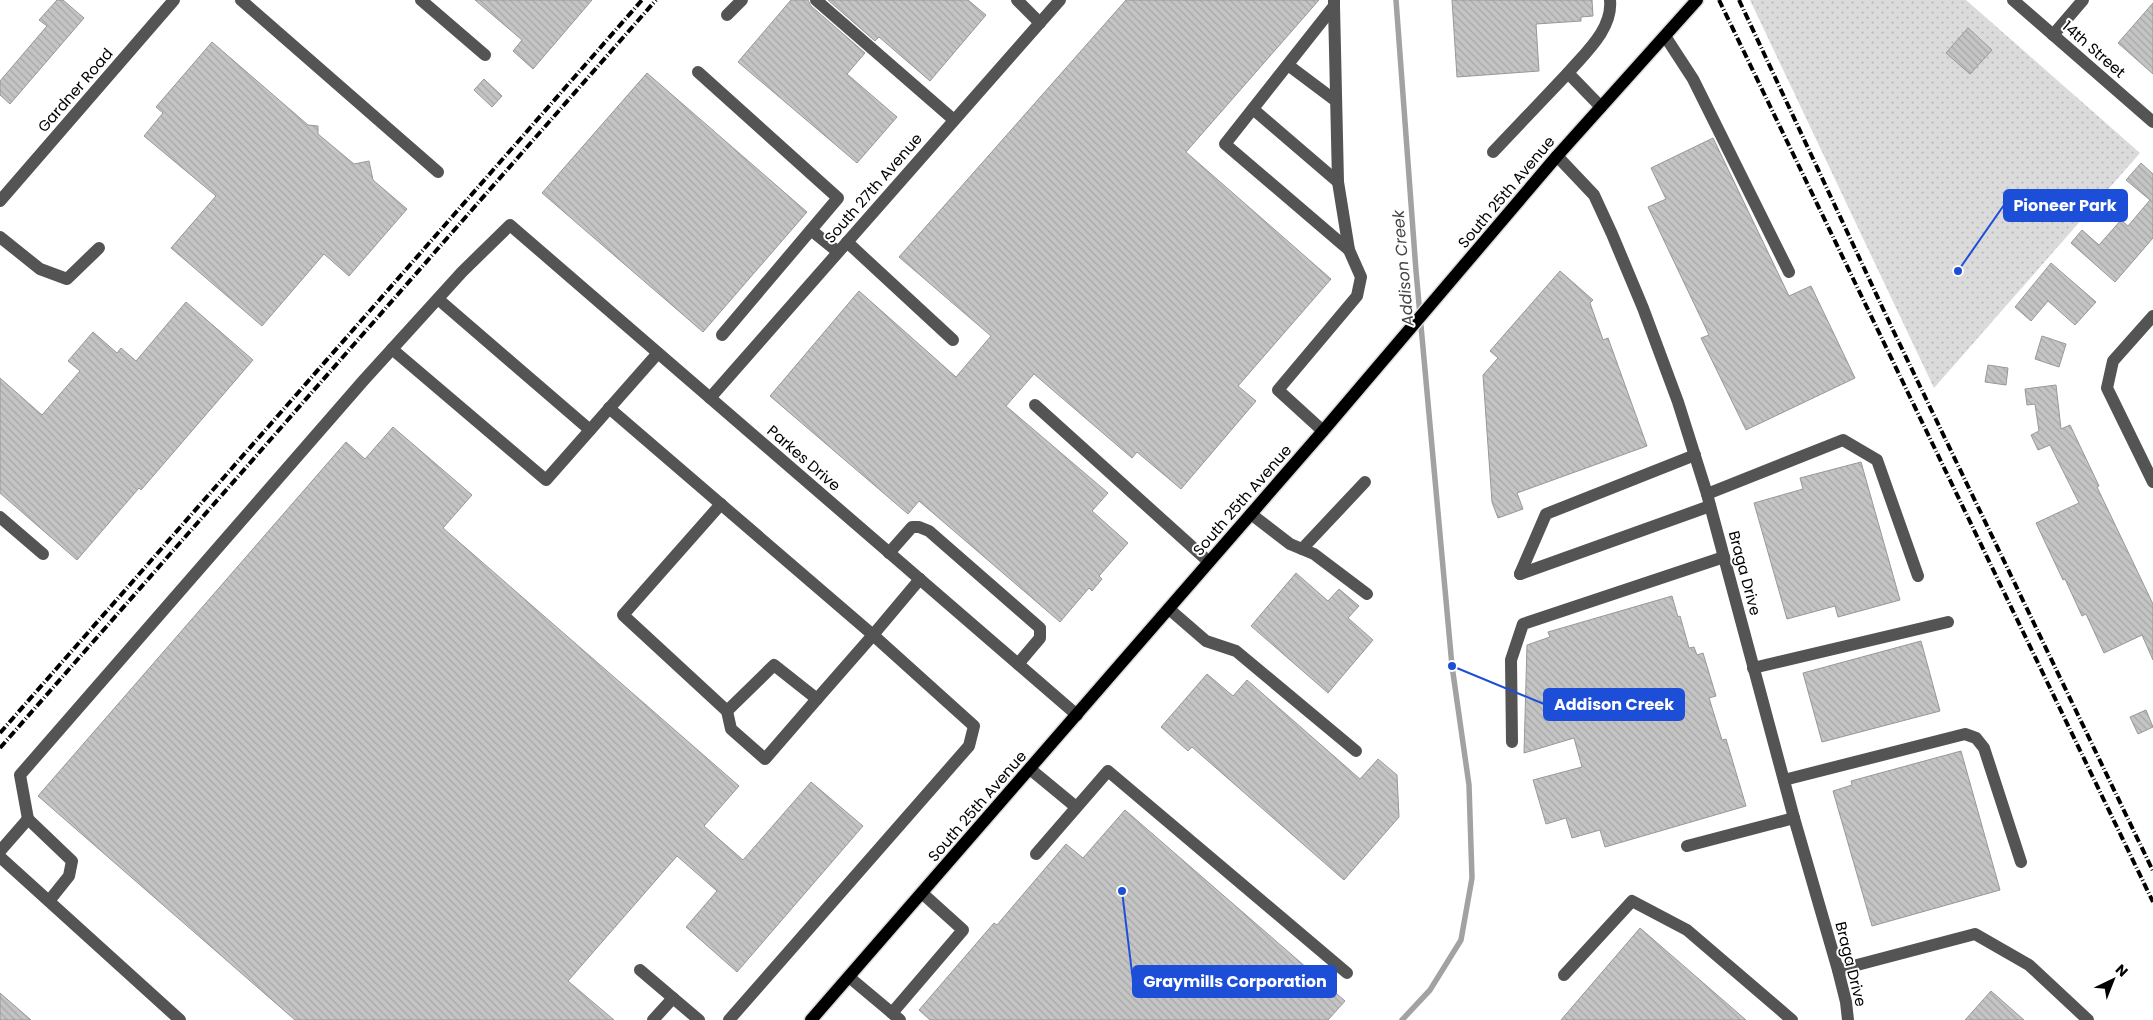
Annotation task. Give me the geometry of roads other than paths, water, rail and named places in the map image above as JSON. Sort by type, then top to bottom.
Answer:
[{"type":"main road","name":"South 25th Avenue","points":[[812,1020],[1370,377],[1558,156],[1697,0]]},
{"type":"street","name":"Gardner Road","points":[[0,200],[174,0]]},
{"type":"street","points":[[241,0],[438,172]]},
{"type":"street","points":[[421,0],[485,55]]},
{"type":"street","points":[[727,15],[742,0]]},
{"type":"street","points":[[816,0],[954,120]]},
{"type":"street","points":[[1016,0],[1040,22]]},
{"type":"street","name":"South 27th Avenue","points":[[710,398],[1060,0]]},
{"type":"street","points":[[1492,152],[1568,74],[1606,25],[1611,6],[1610,0]]},
{"type":"street","name":"14th Street","points":[[2013,0],[2153,122]]},
{"type":"street","points":[[2053,35],[2084,0]]},
{"type":"street","points":[[1334,3],[1288,65],[1225,144],[1350,250]]},
{"type":"street","points":[[1323,431],[1278,390],[1357,296],[1361,277],[1350,250],[1338,182],[1334,3]]},
{"type":"street","points":[[1665,36],[1693,79],[1789,272]]},
{"type":"street","points":[[1288,65],[1336,101]]},
{"type":"street","points":[[698,72],[838,198],[722,335]]},
{"type":"street","points":[[1568,74],[1601,107]]},
{"type":"street","points":[[1253,109],[1338,182]]},
{"type":"street","name":"Braga Drive","points":[[1558,156],[1594,195],[1612,234],[1662,356],[1695,454],[1794,818],[1838,970],[1846,1002],[1848,1020]]},
{"type":"street","name":"Parkes Drive","points":[[438,299],[510,225],[1077,715]]},
{"type":"street","points":[[811,230],[842,247],[953,340]]},
{"type":"street","points":[[0,237],[40,270],[67,278],[99,248]]},
{"type":"street","points":[[49,900],[68,876],[72,860],[28,819],[20,775],[392,349],[438,299],[590,430]]},
{"type":"street","points":[[2153,316],[2114,361],[2107,388],[2153,482]]},
{"type":"street","points":[[392,349],[546,480],[658,353]]},
{"type":"street","points":[[1035,405],[1209,562]]},
{"type":"street","points":[[609,408],[873,635],[974,726],[969,746],[729,1020]]},
{"type":"street","points":[[1695,454],[1546,514],[1520,574],[1708,500],[1843,440],[1877,460],[1918,576]]},
{"type":"street","points":[[1302,549],[1365,482]]},
{"type":"street","points":[[721,504],[623,615],[727,711],[731,729],[765,759],[920,579]]},
{"type":"street","points":[[1251,514],[1290,544],[1314,554],[1367,594]]},
{"type":"street","points":[[0,517],[43,554]]},
{"type":"street","points":[[888,552],[912,527],[919,527],[929,531],[936,537],[1040,628],[1040,638],[1018,664]]},
{"type":"street","points":[[1512,742],[1511,660],[1523,624],[1724,557]]},
{"type":"street","points":[[1169,609],[1206,641],[1236,651],[1356,751]]},
{"type":"street","points":[[1753,668],[1948,622]]},
{"type":"street","points":[[727,711],[774,665],[817,699]]},
{"type":"street","points":[[1784,780],[1965,734],[1976,738],[1984,748],[2021,862]]},
{"type":"street","points":[[1030,770],[1076,807]]},
{"type":"street","points":[[1036,854],[1108,771],[1347,973]]},
{"type":"street","points":[[1687,846],[1794,818]]},
{"type":"street","points":[[0,851],[28,819]]},
{"type":"street","points":[[0,857],[180,1020]]},
{"type":"street","points":[[849,977],[896,1016],[963,930],[922,893]]},
{"type":"street","points":[[1564,975],[1632,901],[1687,930],[1792,1020]]},
{"type":"street","points":[[1838,970],[1975,934],[2029,965],[2088,1020]]},
{"type":"street","points":[[640,970],[700,1020]]},
{"type":"street","points":[[654,1020],[673,998]]},
{"type":"waterway","name":"Addison Creek","points":[[1396,0],[1416,271],[1452,666],[1469,785],[1472,878],[1461,940],[1430,990],[1402,1020]]},
{"type":"railway","points":[[0,733],[642,0]]},
{"type":"railway","points":[[0,748],[656,0]]},
{"type":"railway","points":[[1719,0],[2153,902]]},
{"type":"railway","points":[[1739,0],[1892,328],[2153,871]]},
{"type":"place","name":"Pioneer Park","points":[[1958,271]]},
{"type":"place","name":"Addison Creek","points":[[1452,666]]},
{"type":"place","name":"Graymills Corporation","points":[[1122,891]]}]
